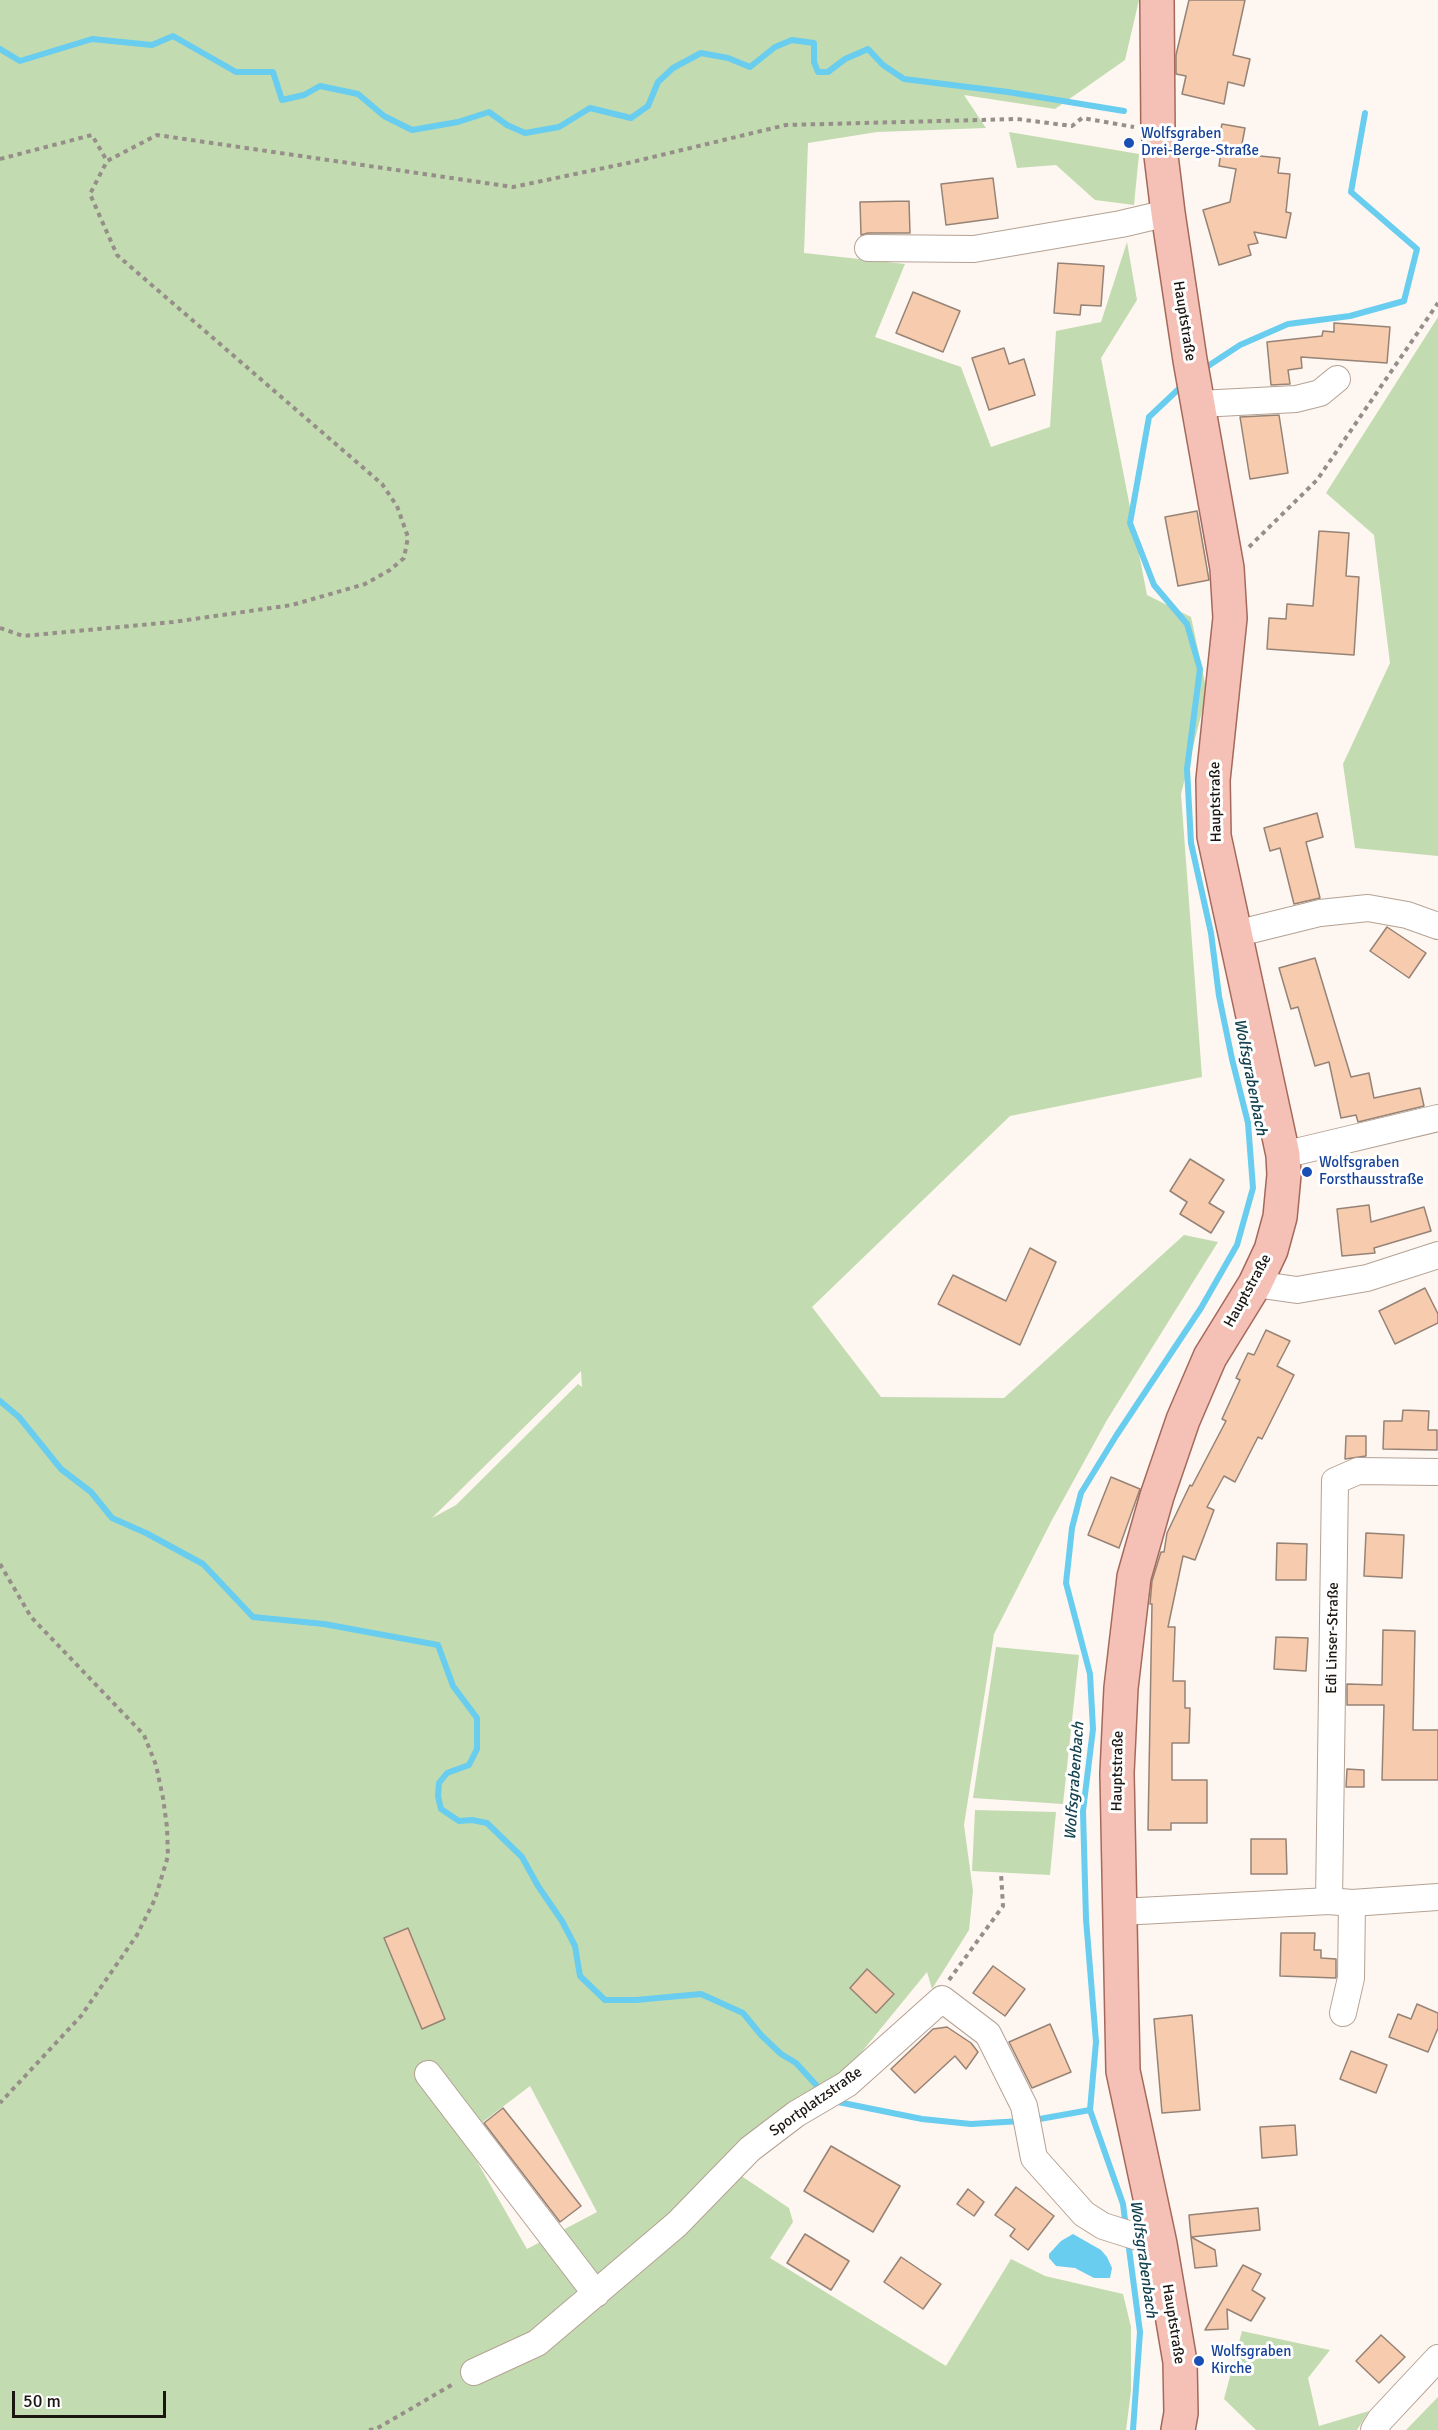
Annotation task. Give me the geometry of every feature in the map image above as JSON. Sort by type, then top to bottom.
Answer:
[{"type":"main road","name":"Hauptstraße","points":[[1156,0],[1158,131],[1168,213],[1227,568],[1230,618],[1213,780],[1214,836],[1283,1155],[1280,1217],[1271,1250],[1255,1284],[1210,1357],[1183,1420],[1157,1496],[1134,1577],[1120,1688],[1117,1773],[1123,2071],[1148,2240],[1180,2362],[1181,2413],[1178,2430]]},
{"type":"street","points":[[1156,74],[1172,0]]},
{"type":"street","points":[[868,248],[974,249],[1121,224],[1168,213]]},
{"type":"street","points":[[1195,384],[1296,399],[1320,393],[1337,379]]},
{"type":"street","points":[[1235,934],[1320,913],[1368,908],[1407,915],[1438,926]]},
{"type":"street","points":[[1283,1155],[1438,1118]]},
{"type":"street","points":[[1255,1284],[1297,1290],[1367,1278],[1438,1255]]},
{"type":"street","name":"Edi Linser-Straße","points":[[1343,2013],[1351,1978],[1340,1902],[1335,1481],[1358,1471],[1438,1472]]},
{"type":"street","points":[[1120,1912],[1438,1897]]},
{"type":"street","points":[[942,1999],[988,2034],[1026,2117],[1034,2157],[1084,2214],[1103,2226],[1148,2240]]},
{"type":"street","name":"Sportplatzstraße","points":[[474,2372],[537,2343],[677,2224],[750,2149],[796,2114],[847,2084],[942,1999]]},
{"type":"street","points":[[428,2074],[596,2294]]},
{"type":"street","points":[[1374,2430],[1380,2420],[1438,2358]]},
{"type":"path","points":[[0,628],[23,636],[173,622],[292,605],[365,584],[390,570],[404,558],[408,537],[397,507],[382,484],[117,255],[90,194],[107,161],[157,135],[513,187],[628,163],[786,125],[1017,119],[1072,126],[1082,118],[1158,131]]},
{"type":"path","points":[[0,159],[92,135],[107,161]]},
{"type":"path","points":[[1227,568],[1317,480],[1438,303]]},
{"type":"path","points":[[0,1564],[31,1617],[144,1735],[156,1765],[164,1798],[168,1836],[168,1856],[155,1899],[137,1935],[81,2016],[0,2103]]},
{"type":"path","points":[[942,1999],[941,1991],[1003,1905],[1002,1873]]},
{"type":"path","points":[[369,2430],[376,2429],[474,2372]]},
{"type":"green space","points":[[0,0],[1139,0],[1125,60],[1055,109],[964,95],[986,128],[877,132],[808,143],[804,253],[905,264],[875,337],[961,367],[991,447],[1050,427],[1056,331],[1101,322],[1127,242],[1137,300],[1101,358],[1147,595],[1191,617],[1207,692],[1181,794],[1202,1077],[1010,1116],[812,1307],[881,1397],[1004,1398],[1184,1235],[1218,1242],[1107,1420],[1052,1520],[994,1634],[964,1825],[973,1891],[969,1930],[932,1989],[927,1972],[860,2054],[818,2096],[734,2171],[789,2208],[793,2222],[770,2258],[946,2366],[1011,2259],[1045,2276],[1123,2294],[1131,2327],[1131,2391],[1126,2430],[0,2430]],"holes":[[[581,1371],[582,1387],[578,1384],[456,1505],[432,1518]],[[530,2086],[597,2212],[527,2249],[463,2137]]]},
{"type":"green space","points":[[1009,132],[1139,154],[1134,205],[1095,200],[1056,165],[1017,168]]},
{"type":"green space","points":[[1438,317],[1438,856],[1355,848],[1343,764],[1390,663],[1374,535],[1326,493]]},
{"type":"green space","points":[[996,1647],[1079,1655],[1063,1804],[973,1798]]},
{"type":"green space","points":[[975,1810],[1056,1812],[1050,1875],[972,1871]]},
{"type":"green space","points":[[1242,2331],[1330,2350],[1308,2378],[1319,2426],[1369,2411],[1357,2430],[1256,2430],[1224,2399]]},
{"type":"green space","points":[[1438,2397],[1438,2430],[1406,2430]]},
{"type":"water","points":[[1073,2234],[1101,2250],[1107,2257],[1112,2268],[1110,2278],[1094,2278],[1075,2268],[1056,2266],[1049,2258],[1049,2254],[1061,2241]]},
{"type":"building","points":[[1189,0],[1245,0],[1233,55],[1250,59],[1244,86],[1228,82],[1224,104],[1182,94],[1186,76],[1176,74],[1176,55]]},
{"type":"building","points":[[1222,124],[1245,128],[1240,154],[1280,158],[1278,173],[1290,174],[1286,212],[1291,213],[1286,238],[1254,232],[1258,243],[1248,245],[1251,255],[1219,265],[1203,210],[1230,202],[1236,169],[1219,166],[1222,144],[1218,144]]},
{"type":"building","points":[[993,178],[998,218],[946,225],[941,184]]},
{"type":"building","points":[[909,201],[910,233],[861,235],[860,202]]},
{"type":"building","points":[[1058,263],[1104,266],[1101,306],[1081,305],[1080,315],[1054,313]]},
{"type":"building","points":[[913,292],[960,311],[943,352],[896,333]]},
{"type":"building","points":[[1334,323],[1390,327],[1387,363],[1301,357],[1302,368],[1288,370],[1290,384],[1271,385],[1267,342],[1322,336],[1323,331],[1334,332]]},
{"type":"building","points":[[1004,348],[1009,364],[1024,359],[1035,395],[989,410],[972,358]]},
{"type":"building","points":[[1279,415],[1288,473],[1250,479],[1240,417]]},
{"type":"building","points":[[1197,511],[1209,580],[1178,586],[1165,517]]},
{"type":"building","points":[[1319,531],[1349,533],[1346,576],[1359,577],[1354,655],[1267,649],[1269,618],[1286,619],[1287,604],[1313,606]]},
{"type":"building","points":[[1317,813],[1323,837],[1306,842],[1320,898],[1294,904],[1280,848],[1270,851],[1264,828]]},
{"type":"building","points":[[1387,927],[1426,953],[1409,978],[1370,951]]},
{"type":"building","points":[[1315,958],[1351,1077],[1369,1073],[1374,1098],[1420,1088],[1424,1106],[1358,1122],[1356,1115],[1341,1118],[1329,1062],[1315,1066],[1298,1007],[1291,1009],[1279,968]]},
{"type":"building","points":[[1190,1159],[1224,1180],[1209,1203],[1224,1212],[1211,1233],[1180,1214],[1187,1202],[1170,1191]]},
{"type":"building","points":[[1369,1205],[1371,1222],[1424,1207],[1431,1231],[1374,1248],[1375,1253],[1342,1256],[1337,1209]]},
{"type":"building","points":[[1030,1248],[1056,1262],[1020,1345],[938,1304],[953,1275],[1006,1301]]},
{"type":"building","points":[[1425,1288],[1438,1314],[1438,1323],[1395,1344],[1379,1311]]},
{"type":"building","points":[[1266,1330],[1290,1341],[1277,1366],[1294,1375],[1262,1439],[1258,1437],[1235,1482],[1224,1476],[1207,1507],[1214,1510],[1195,1560],[1183,1556],[1168,1627],[1175,1627],[1173,1681],[1185,1681],[1185,1708],[1190,1708],[1189,1743],[1172,1743],[1172,1780],[1207,1780],[1207,1823],[1171,1823],[1171,1830],[1148,1830],[1152,1581],[1161,1552],[1164,1552],[1167,1533],[1190,1485],[1192,1486],[1226,1421],[1222,1419],[1240,1380],[1236,1378],[1248,1353],[1254,1355]]},
{"type":"building","points":[[1403,1410],[1429,1411],[1428,1430],[1437,1430],[1437,1450],[1383,1449],[1384,1421],[1402,1421]]},
{"type":"building","points":[[1346,1436],[1366,1436],[1366,1456],[1345,1459]]},
{"type":"building","points":[[1111,1477],[1140,1489],[1119,1548],[1088,1535]]},
{"type":"building","points":[[1366,1533],[1404,1535],[1402,1578],[1364,1576]]},
{"type":"building","points":[[1277,1543],[1307,1544],[1306,1580],[1276,1580]]},
{"type":"building","points":[[1383,1630],[1415,1631],[1413,1730],[1438,1730],[1438,1780],[1382,1780],[1384,1705],[1347,1705],[1347,1684],[1382,1685]]},
{"type":"building","points":[[1276,1637],[1308,1638],[1306,1671],[1274,1669]]},
{"type":"building","points":[[1347,1769],[1364,1770],[1364,1787],[1346,1787]]},
{"type":"building","points":[[1251,1839],[1286,1839],[1287,1874],[1251,1874]]},
{"type":"building","points":[[408,1928],[445,2019],[422,2029],[384,1938]]},
{"type":"building","points":[[1281,1933],[1315,1933],[1314,1950],[1321,1950],[1321,1958],[1336,1959],[1336,1978],[1280,1976]]},
{"type":"building","points":[[993,1966],[1025,1989],[1005,2016],[973,1993]]},
{"type":"building","points":[[867,1969],[894,1994],[876,2013],[850,1988]]},
{"type":"building","points":[[1417,2004],[1438,2013],[1438,2028],[1428,2052],[1389,2037],[1398,2014],[1411,2019]]},
{"type":"building","points":[[1192,2015],[1200,2110],[1162,2113],[1154,2019]]},
{"type":"building","points":[[1050,2024],[1071,2072],[1032,2088],[1009,2042]]},
{"type":"building","points":[[947,2027],[971,2043],[978,2052],[966,2069],[955,2056],[915,2093],[891,2069],[933,2029]]},
{"type":"building","points":[[1351,2051],[1387,2065],[1376,2093],[1340,2079]]},
{"type":"building","points":[[503,2108],[581,2206],[560,2222],[484,2123]]},
{"type":"building","points":[[1295,2125],[1297,2155],[1262,2158],[1260,2127]]},
{"type":"building","points":[[831,2146],[900,2186],[873,2232],[804,2191]]},
{"type":"building","points":[[1016,2187],[1054,2216],[1028,2250],[1010,2236],[1015,2229],[995,2215]]},
{"type":"building","points":[[968,2189],[984,2202],[974,2216],[957,2204]]},
{"type":"building","points":[[1258,2208],[1260,2230],[1191,2237],[1189,2215]]},
{"type":"building","points":[[805,2234],[849,2261],[831,2290],[787,2263]]},
{"type":"building","points":[[1191,2237],[1215,2250],[1217,2266],[1195,2268]]},
{"type":"building","points":[[901,2257],[941,2284],[923,2309],[884,2282]]},
{"type":"building","points":[[1243,2265],[1261,2274],[1252,2290],[1265,2298],[1251,2321],[1227,2309],[1228,2329],[1205,2330]]},
{"type":"building","points":[[1381,2335],[1405,2357],[1379,2383],[1356,2361]]},
{"type":"waterway","points":[[0,49],[20,61],[92,39],[152,45],[173,36],[236,72],[273,72],[282,100],[304,95],[320,86],[358,94],[384,116],[412,130],[458,122],[489,112],[507,125],[525,133],[559,127],[590,108],[631,118],[648,106],[658,82],[673,68],[701,53],[728,58],[750,67],[775,47],[792,40],[814,43],[814,62],[818,72],[828,72],[845,59],[868,49],[883,65],[904,79],[1008,92],[1124,111]]},
{"type":"waterway","name":"Wolfsgrabenbach","points":[[1202,370],[1240,345],[1288,324],[1350,316],[1404,301],[1417,249],[1351,192],[1365,113]]},
{"type":"waterway","name":"Wolfsgrabenbach","points":[[1126,2228],[1123,2204],[1090,2110],[1096,2042],[1086,1919],[1083,1811],[1093,1729],[1090,1674],[1066,1583],[1072,1528],[1081,1493],[1201,1308],[1237,1245],[1253,1188],[1248,1123],[1219,996],[1211,933],[1191,843],[1187,769],[1200,669],[1187,624],[1154,585],[1130,523],[1149,417],[1185,383]]},
{"type":"waterway","points":[[0,1401],[19,1417],[61,1469],[91,1492],[112,1518],[146,1533],[203,1564],[253,1617],[324,1624],[438,1645],[453,1686],[477,1718],[477,1749],[469,1765],[447,1773],[439,1783],[438,1796],[441,1809],[459,1821],[472,1820],[487,1823],[522,1857],[575,1946],[580,1976],[605,2000],[636,2000],[701,1994],[743,2013],[761,2035],[781,2054],[796,2063],[818,2087]]},
{"type":"waterway","points":[[838,2102],[922,2119],[971,2124],[1021,2121]]},
{"type":"waterway","points":[[1034,2120],[1090,2110]]},
{"type":"waterway","name":"Wolfsgrabenbach","points":[[1128,2241],[1140,2332],[1133,2430]]},
{"type":"place","name":"Wolfsgraben Drei-Berge-Straße","points":[[1129,143]]},
{"type":"place","name":"Wolfsgraben Forsthausstraße","points":[[1307,1172]]},
{"type":"place","name":"Wolfsgraben Kirche","points":[[1199,2361]]}]
